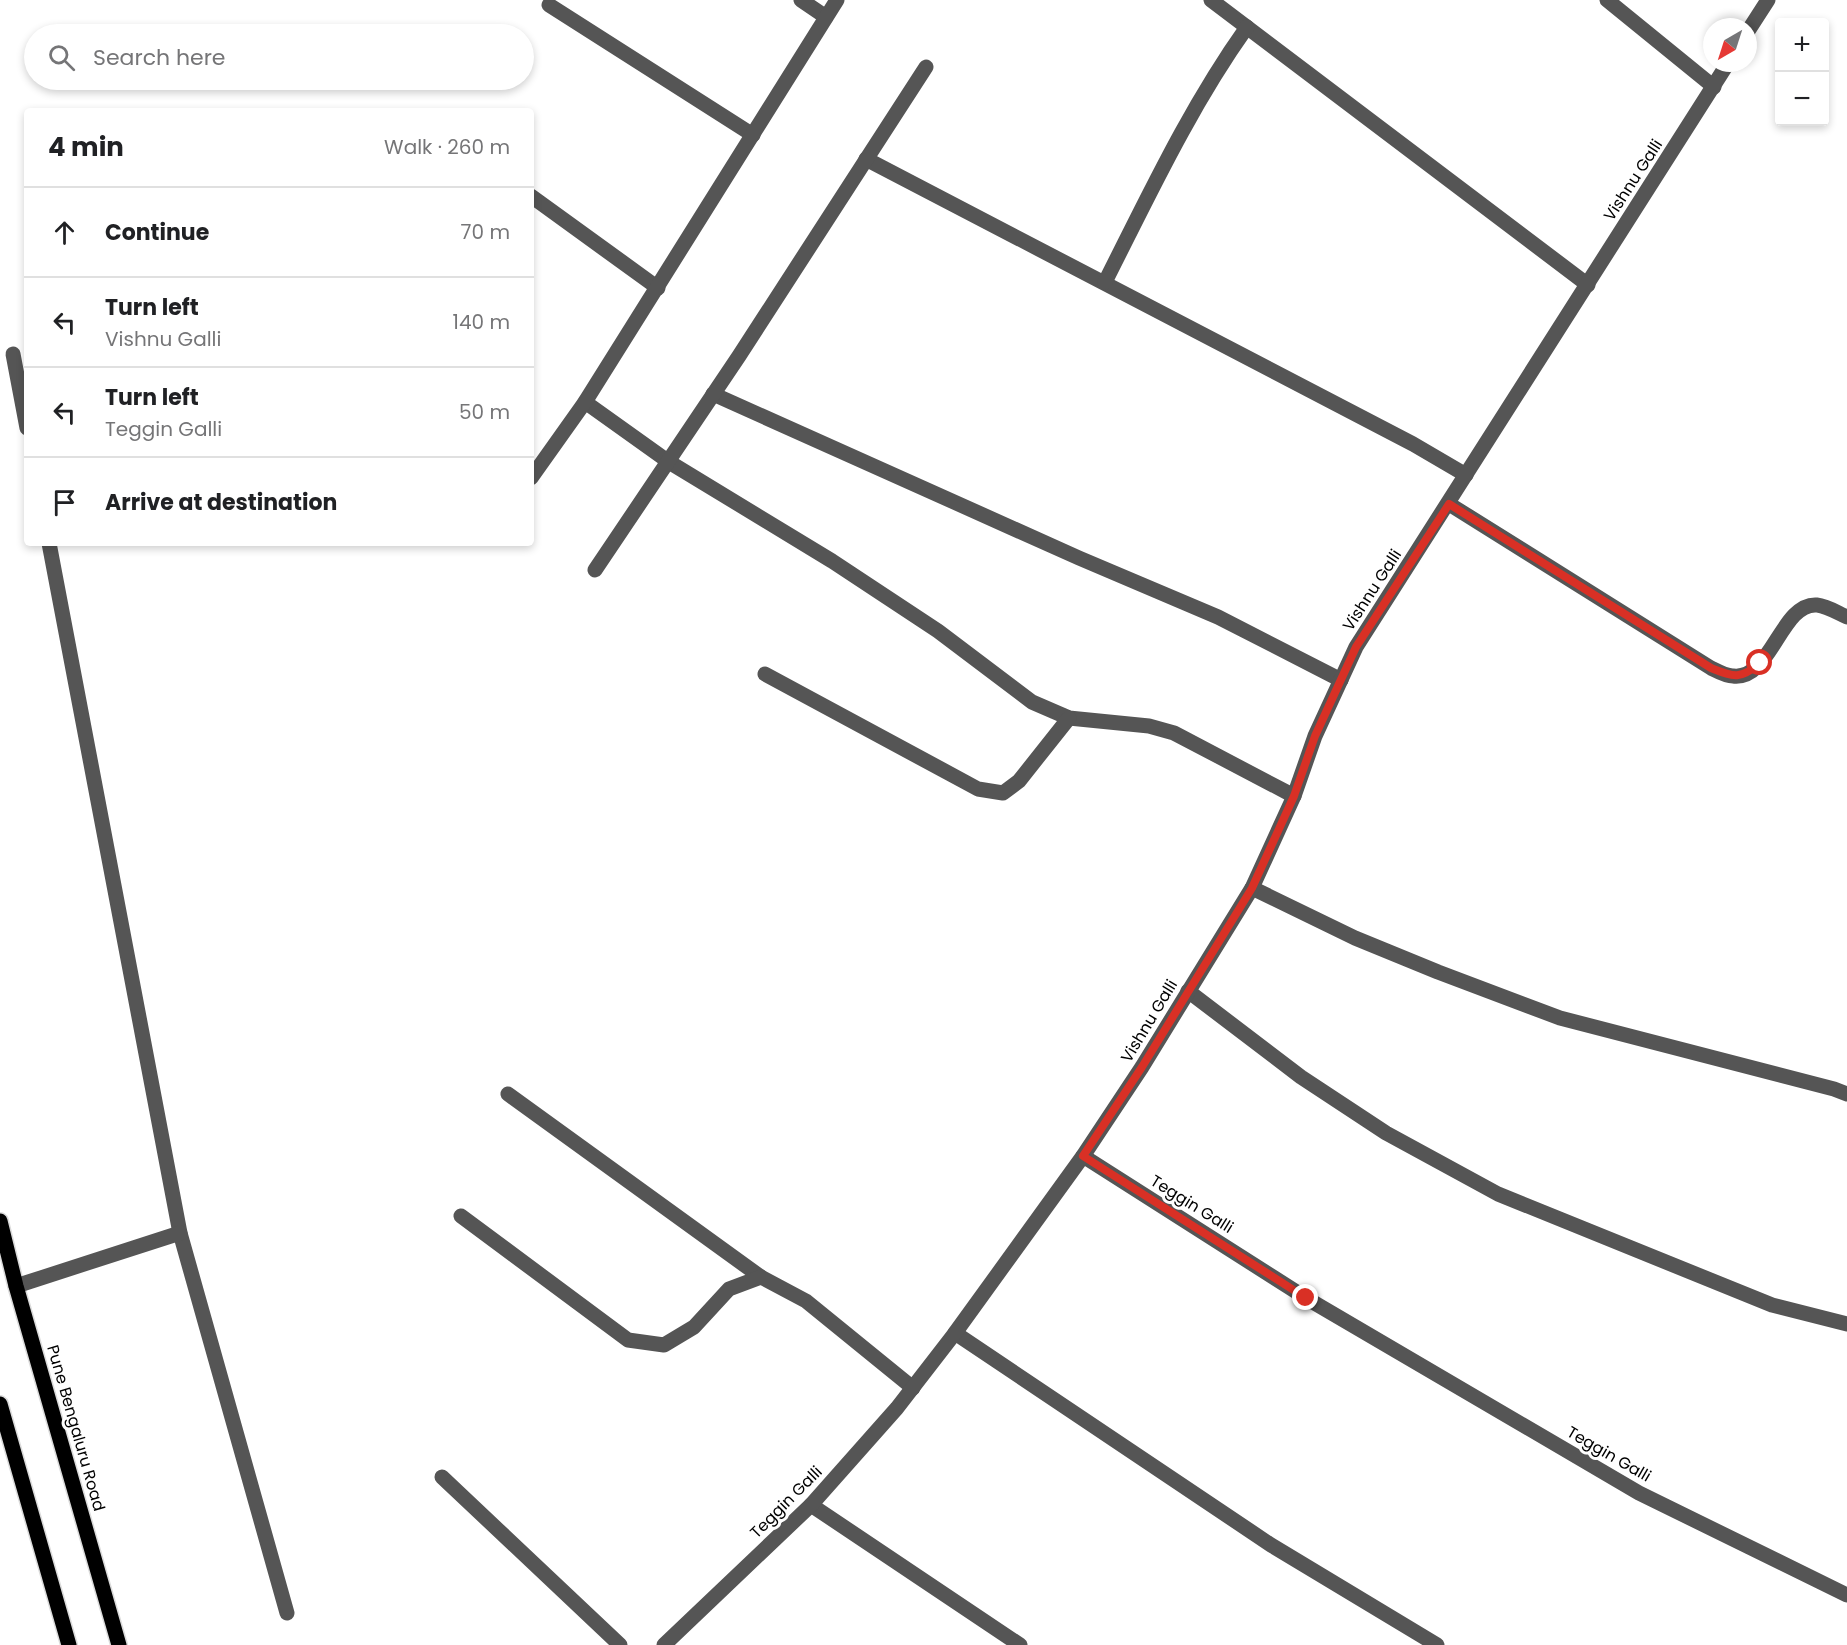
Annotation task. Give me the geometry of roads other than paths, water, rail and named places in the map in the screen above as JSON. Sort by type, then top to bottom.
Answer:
[{"type":"main road","name":"Pune Bengaluru Road","points":[[0,1221],[16,1286],[119,1645]]},
{"type":"main road","points":[[0,1404],[69,1645]]},
{"type":"street","points":[[801,0],[826,17]]},
{"type":"street","points":[[534,474],[585,402],[658,288],[837,0]]},
{"type":"street","points":[[1211,0],[1588,285]]},
{"type":"street","points":[[1607,0],[1714,87]]},
{"type":"street","points":[[1754,18],[1761,2]]},
{"type":"street","points":[[549,5],[753,135]]},
{"type":"street","points":[[1105,282],[1187,121],[1217,69],[1247,27]]},
{"type":"street","points":[[595,570],[669,462],[927,67]]},
{"type":"street","name":"Vishnu Galli","points":[[1083,1156],[1142,1067],[1252,888],[1294,796],[1315,736],[1356,647],[1723,72]]},
{"type":"street","points":[[866,159],[1402,438],[1466,475]]},
{"type":"street","points":[[534,198],[658,288]]},
{"type":"street","points":[[13,354],[24,412]]},
{"type":"street","points":[[713,394],[1079,558],[1218,617],[1341,680]]},
{"type":"street","points":[[585,402],[669,462],[832,561],[938,631],[1032,702],[1069,718],[1149,726],[1174,733],[1294,796]]},
{"type":"street","points":[[1449,504],[1711,668],[1732,676],[1747,675],[1760,663],[1800,609],[1815,605],[1847,617]]},
{"type":"street","points":[[50,546],[180,1233],[287,1613]]},
{"type":"street","points":[[765,674],[978,789],[1003,793],[1019,781],[1069,718]]},
{"type":"street","points":[[1252,888],[1356,938],[1560,1018],[1847,1094]]},
{"type":"street","points":[[1188,991],[1310,1084],[1386,1133],[1498,1194],[1772,1305],[1847,1324]]},
{"type":"street","points":[[508,1094],[761,1278],[806,1301],[913,1388]]},
{"type":"street","name":"Teggin Galli","points":[[664,1645],[811,1505],[913,1388],[1083,1156],[1306,1298],[1639,1493],[1847,1595]]},
{"type":"street","points":[[461,1216],[628,1340],[664,1345],[694,1327],[729,1289],[761,1278]]},
{"type":"street","points":[[16,1286],[180,1233]]},
{"type":"street","points":[[955,1333],[1271,1545],[1437,1645]]},
{"type":"street","points":[[442,1476],[620,1645]]},
{"type":"street","points":[[811,1505],[1020,1645]]}]
